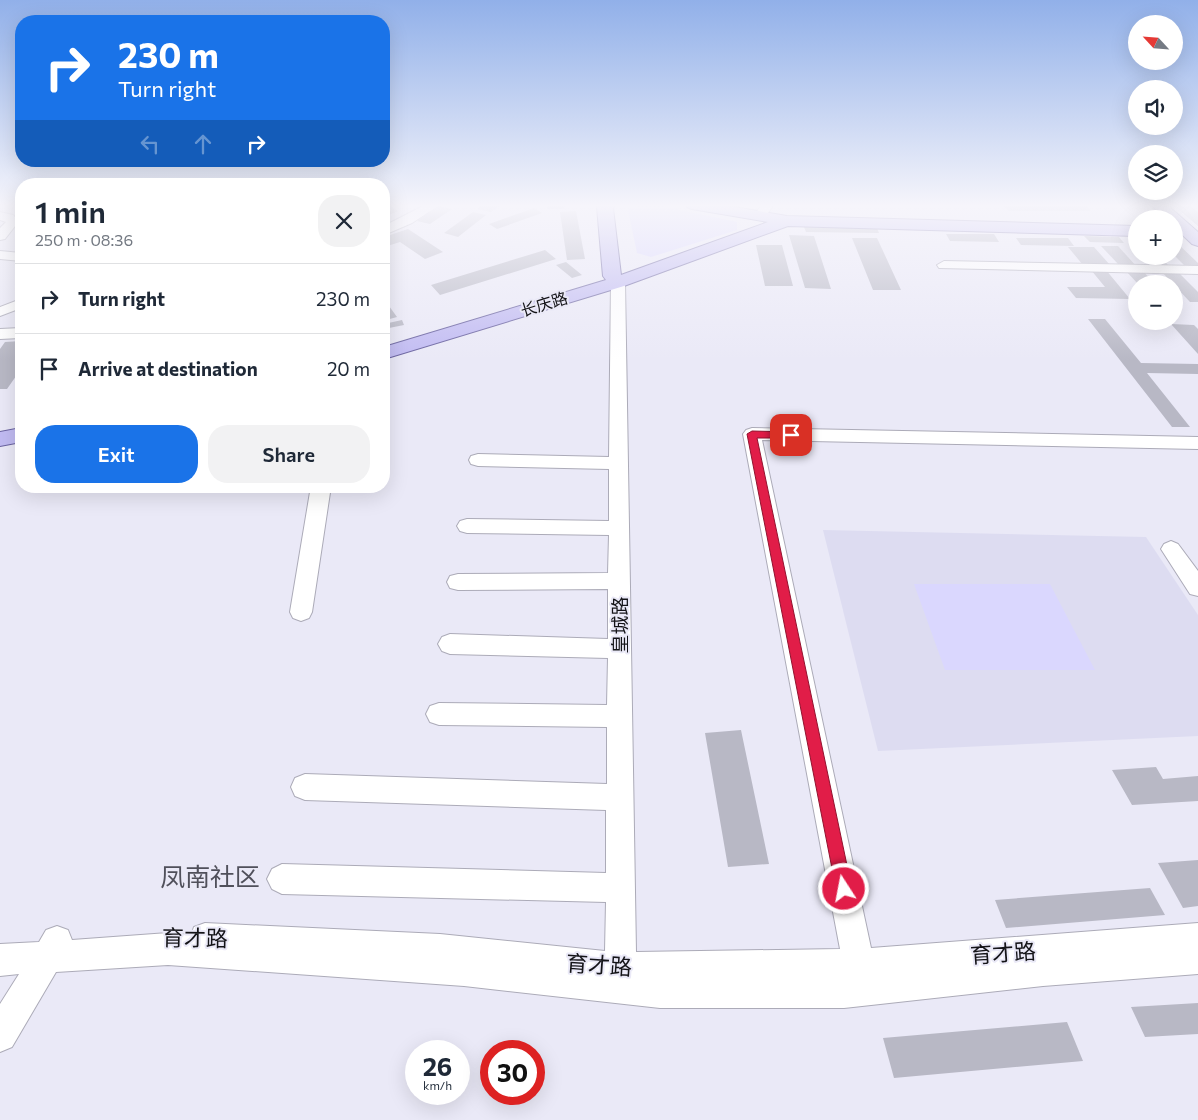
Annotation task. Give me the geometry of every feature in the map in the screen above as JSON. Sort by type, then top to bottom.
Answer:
[{"type":"main road","name":"皇城路","points":[[615,256],[618,277]]},
{"type":"main road","name":"长庆路","points":[[390,351],[618,277],[669,256]]},
{"type":"main road","points":[[390,345],[618,277]]},
{"type":"main road","points":[[0,432],[15,428]]},
{"type":"main road","points":[[0,439],[15,436]]},
{"type":"street","points":[[944,265],[1198,270]]},
{"type":"street","name":"皇城路","points":[[618,277],[622,978]]},
{"type":"street","points":[[0,312],[15,306]]},
{"type":"street","points":[[0,334],[15,333]]},
{"type":"street","points":[[859,965],[752,434],[1198,443]]},
{"type":"street","points":[[478,460],[620,463]]},
{"type":"street","points":[[301,612],[320,493]]},
{"type":"street","points":[[467,526],[620,528]]},
{"type":"street","points":[[1171,549],[1198,588]]},
{"type":"street","points":[[458,582],[620,581]]},
{"type":"street","points":[[450,644],[620,649]]},
{"type":"street","points":[[439,714],[620,716]]},
{"type":"street","points":[[304,786],[620,797]]},
{"type":"street","points":[[282,878],[621,888]]},
{"type":"street","name":"育才路","points":[[622,978],[859,965],[1198,938]]},
{"type":"street","points":[[0,947],[168,949],[464,970],[622,978],[660,992],[844,992],[1043,970],[1198,958]]},
{"type":"street","points":[[0,960],[52,949]]},
{"type":"street","points":[[0,1035],[52,949]]},
{"type":"shaded area","points":[[823,530],[1146,537],[1198,615],[1198,736],[878,751]]},
{"type":"shaded area","points":[[914,584],[1050,584],[1095,670],[945,670]]},
{"type":"building","points":[[525,256],[553,256],[556,259],[440,295],[431,285]]},
{"type":"building","points":[[566,256],[584,256],[585,259],[567,260]]},
{"type":"building","points":[[758,256],[785,256],[793,286],[765,286]]},
{"type":"building","points":[[795,256],[821,256],[831,289],[805,288]]},
{"type":"building","points":[[859,256],[885,256],[901,290],[873,290]]},
{"type":"building","points":[[1076,256],[1102,256],[1110,265],[1083,265]]},
{"type":"building","points":[[1111,256],[1127,256],[1128,265],[1135,265],[1137,267],[1120,266]]},
{"type":"building","points":[[1183,256],[1191,256],[1198,263],[1198,267],[1186,267],[1183,264]]},
{"type":"building","points":[[566,262],[582,275],[572,278],[556,265]]},
{"type":"building","points":[[1091,270],[1106,270],[1128,299],[1076,298],[1067,287],[1105,287]]},
{"type":"building","points":[[1126,271],[1143,271],[1147,275],[1130,275]]},
{"type":"building","points":[[1161,271],[1178,272],[1181,275],[1165,275]]},
{"type":"building","points":[[1183,277],[1198,292],[1198,302],[1190,302],[1183,295]]},
{"type":"building","points":[[390,307],[397,317],[390,319]]},
{"type":"building","points":[[1088,319],[1105,319],[1141,363],[1198,364],[1198,374],[1147,373],[1190,427],[1172,427]]},
{"type":"building","points":[[402,320],[404,325],[390,328],[390,323]]},
{"type":"building","points":[[1183,325],[1194,325],[1198,329],[1198,354],[1176,330],[1183,330]]},
{"type":"building","points":[[15,341],[15,378],[7,389],[0,389],[0,349],[5,342]]},
{"type":"building","points":[[741,730],[769,864],[728,867],[705,733]]},
{"type":"building","points":[[1156,767],[1163,779],[1198,776],[1198,801],[1132,805],[1112,770]]},
{"type":"building","points":[[1198,860],[1198,906],[1183,908],[1158,863]]},
{"type":"building","points":[[1150,888],[1165,915],[1006,928],[995,900]]},
{"type":"building","points":[[1198,1003],[1198,1034],[1145,1037],[1131,1007]]},
{"type":"building","points":[[1067,1022],[1083,1061],[894,1078],[883,1038]]},
{"type":"district","name":"凤南社区","points":[[210,877]]},
{"type":"route","points":[[791,435],[752,434],[844,889]]}]
